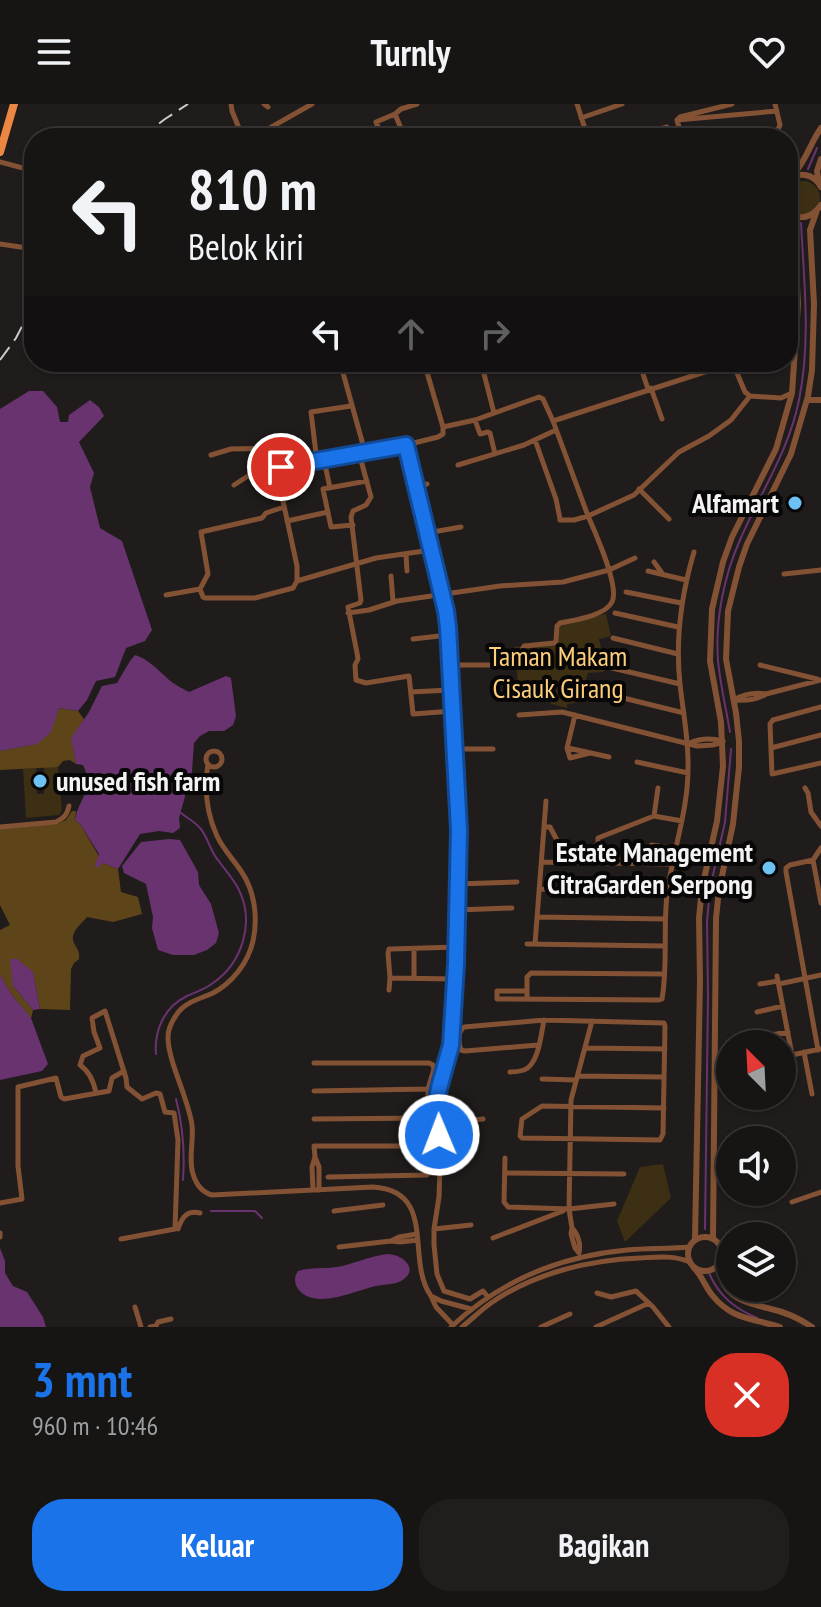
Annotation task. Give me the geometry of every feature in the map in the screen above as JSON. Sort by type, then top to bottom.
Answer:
[{"type":"main road","points":[[0,152],[14,104]]},
{"type":"street","points":[[231,104],[239,128]]},
{"type":"street","points":[[270,128],[312,104]]},
{"type":"street","points":[[378,128],[376,122],[417,104]]},
{"type":"street","points":[[577,104],[584,128]]},
{"type":"street","points":[[581,118],[622,104]]},
{"type":"street","points":[[679,118],[732,104]]},
{"type":"street","points":[[679,118],[776,108],[779,128]]},
{"type":"street","points":[[395,114],[401,128]]},
{"type":"street","points":[[679,118],[680,128]]},
{"type":"street","points":[[798,170],[821,128]]},
{"type":"street","points":[[820,185],[817,171],[821,159]]},
{"type":"street","points":[[0,162],[24,168]]},
{"type":"street","points":[[798,177],[807,175],[820,185]]},
{"type":"street","points":[[713,1239],[716,918],[733,824],[739,767],[739,741],[726,659],[728,611],[739,567],[791,454],[808,398],[814,304],[810,230],[821,205]]},
{"type":"street","points":[[798,218],[816,213]]},
{"type":"street","points":[[0,244],[24,248]]},
{"type":"street","points":[[798,304],[814,304]]},
{"type":"street","points":[[342,372],[371,495],[366,505],[353,511],[351,517],[360,603],[348,607],[358,659],[355,665],[356,680],[366,683],[409,676],[413,714],[453,711]]},
{"type":"street","points":[[234,485],[248,476],[281,467],[441,436],[443,427],[427,372]]},
{"type":"street","points":[[484,372],[494,413]]},
{"type":"street","points":[[643,372],[662,419]]},
{"type":"street","points":[[553,421],[697,372]]},
{"type":"street","points":[[737,372],[745,392],[750,396],[781,398],[792,393]]},
{"type":"street","points":[[780,1327],[751,1321],[725,1308],[705,1286],[687,1252],[695,1239],[699,918],[702,888],[717,821],[723,766],[723,742],[710,661],[712,609],[732,537],[776,449],[792,393],[793,372]]},
{"type":"street","points":[[535,440],[556,499],[560,521],[574,520],[622,501],[679,452],[731,420],[750,396]]},
{"type":"street","points":[[443,427],[475,420],[539,397],[543,399],[609,570],[614,595],[605,609],[560,623],[554,643],[524,646],[516,662],[508,666],[450,665]]},
{"type":"street","points":[[808,398],[821,399]]},
{"type":"street","points":[[330,488],[311,412],[351,406]]},
{"type":"street","points":[[475,420],[479,433],[489,432],[495,454]]},
{"type":"street","points":[[458,465],[517,448],[556,430]]},
{"type":"street","points":[[406,445],[442,595],[448,635],[459,821],[457,947],[451,1045],[436,1105],[440,1168],[434,1229],[437,1274],[444,1291],[470,1299],[483,1291],[488,1297]]},
{"type":"street","points":[[211,455],[231,449],[277,448],[281,467],[277,473],[297,566],[297,581],[293,588],[255,598],[203,597],[200,589],[208,574],[201,532],[262,518],[266,513],[284,507]]},
{"type":"street","points":[[353,525],[331,527],[323,489],[367,481]]},
{"type":"street","points":[[416,486],[427,484]]},
{"type":"street","points":[[639,489],[669,519]]},
{"type":"street","points":[[287,521],[328,512]]},
{"type":"street","points":[[745,513],[759,521]]},
{"type":"street","points":[[427,533],[461,527]]},
{"type":"street","points":[[297,581],[376,558],[431,550]]},
{"type":"street","points":[[527,991],[497,991],[497,999],[662,999],[668,890],[688,773],[689,743],[680,684],[678,627],[694,552]]},
{"type":"street","points":[[406,554],[407,571]]},
{"type":"street","points":[[348,613],[369,610],[393,601],[500,586],[555,584],[609,570],[635,558]]},
{"type":"street","points":[[654,562],[663,574]]},
{"type":"street","points":[[784,574],[821,570]]},
{"type":"street","points":[[648,571],[686,580]]},
{"type":"street","points":[[391,576],[393,601]]},
{"type":"street","points":[[166,595],[200,589]]},
{"type":"street","points":[[626,592],[681,603]]},
{"type":"street","points":[[615,613],[678,627]]},
{"type":"street","points":[[413,639],[448,635]]},
{"type":"street","points":[[613,638],[678,654]]},
{"type":"street","points":[[760,665],[821,680]]},
{"type":"street","points":[[608,667],[680,684]]},
{"type":"street","points":[[734,700],[743,695],[766,694],[821,680]]},
{"type":"street","points":[[587,689],[684,713]]},
{"type":"street","points":[[411,692],[450,690]]},
{"type":"street","points":[[821,707],[773,720],[770,724],[771,773],[774,775],[821,763]]},
{"type":"street","points":[[519,715],[562,712],[689,743],[713,739],[739,741]]},
{"type":"street","points":[[575,715],[567,748],[609,757]]},
{"type":"street","points":[[771,748],[821,735]]},
{"type":"street","points":[[456,749],[493,749]]},
{"type":"street","points":[[637,762],[688,773]]},
{"type":"street","points":[[208,764],[210,817],[216,835],[251,889],[255,925],[247,958],[228,983],[186,1005],[170,1025],[170,1051],[192,1123],[193,1176],[205,1193],[389,1188],[400,1194],[410,1206],[415,1218],[424,1284],[436,1307],[453,1326],[488,1297],[534,1272],[580,1255],[689,1247]]},
{"type":"street","points":[[654,816],[658,788]]},
{"type":"street","points":[[805,788],[811,812],[821,826]]},
{"type":"street","points":[[535,944],[546,801]]},
{"type":"street","points":[[0,827],[56,822],[64,818],[69,806]]},
{"type":"street","points":[[598,848],[598,838],[654,816],[682,821]]},
{"type":"street","points":[[544,827],[550,827],[560,846]]},
{"type":"street","points":[[606,863],[652,845],[676,849]]},
{"type":"street","points":[[796,1054],[820,1049],[804,979],[786,868],[813,860],[821,848]]},
{"type":"street","points":[[813,860],[821,903]]},
{"type":"street","points":[[542,862],[673,864]]},
{"type":"street","points":[[457,884],[517,882]]},
{"type":"street","points":[[539,889],[668,890]]},
{"type":"street","points":[[457,910],[512,908]]},
{"type":"street","points":[[537,917],[665,919]]},
{"type":"street","points":[[527,944],[664,946]]},
{"type":"street","points":[[389,990],[389,949],[457,947]]},
{"type":"street","points":[[414,949],[414,977]]},
{"type":"street","points":[[527,999],[527,977],[531,973],[664,974]]},
{"type":"street","points":[[760,984],[821,975]]},
{"type":"street","points":[[390,978],[455,979]]},
{"type":"street","points":[[778,980],[788,1030]]},
{"type":"street","points":[[700,981],[717,981]]},
{"type":"street","points":[[757,1012],[783,1006]]},
{"type":"street","points":[[96,1093],[87,1069],[80,1065],[83,1056],[100,1048],[92,1018],[105,1011],[127,1087],[141,1099],[158,1093],[165,1112],[174,1113],[178,1140],[175,1229]]},
{"type":"street","points":[[510,1072],[528,1069],[534,1060],[544,1020]]},
{"type":"street","points":[[538,1045],[465,1051],[459,1045],[460,1031],[464,1027],[544,1020],[660,1021],[665,1026],[664,1108],[663,1134],[660,1140],[522,1138],[521,1121],[542,1106],[664,1108]]},
{"type":"street","points":[[582,1266],[577,1233],[572,1228],[569,1209],[571,1106],[592,1021]]},
{"type":"street","points":[[585,1048],[665,1049]]},
{"type":"street","points":[[804,1052],[812,1094]]},
{"type":"street","points":[[314,1063],[429,1063],[434,1069],[428,1089],[430,1170],[427,1175],[328,1177]]},
{"type":"street","points":[[0,1203],[22,1199],[18,1166],[18,1087],[56,1078],[64,1099],[109,1091],[112,1078],[124,1071]]},
{"type":"street","points":[[542,1079],[664,1077]]},
{"type":"street","points":[[314,1091],[428,1089]]},
{"type":"street","points":[[314,1119],[429,1118]]},
{"type":"street","points":[[438,1123],[483,1119]]},
{"type":"street","points":[[316,1190],[319,1167],[314,1146],[429,1146]]},
{"type":"street","points":[[505,1158],[504,1202],[508,1207],[569,1209],[614,1204]]},
{"type":"street","points":[[505,1173],[624,1174]]},
{"type":"street","points":[[796,1201],[821,1192]]},
{"type":"street","points":[[334,1211],[383,1205]]},
{"type":"street","points":[[493,1238],[569,1209]]},
{"type":"street","points":[[121,1239],[178,1230],[186,1214],[200,1213]]},
{"type":"street","points":[[434,1229],[471,1225]]},
{"type":"street","points":[[339,1247],[400,1242],[417,1237]]},
{"type":"street","points":[[695,1239],[704,1237],[716,1241]]},
{"type":"street","points":[[462,1327],[514,1290],[582,1266],[621,1259],[663,1257],[676,1257],[705,1271],[716,1265]]},
{"type":"street","points":[[597,1293],[611,1297],[636,1291],[669,1327]]},
{"type":"street","points":[[431,1296],[472,1310]]},
{"type":"street","points":[[743,1302],[785,1313],[812,1327]]},
{"type":"street","points":[[596,1327],[649,1303]]},
{"type":"street","points":[[135,1307],[141,1327]]},
{"type":"street","points":[[541,1327],[570,1314]]},
{"type":"street","points":[[150,1327],[171,1319]]},
{"type":"green space","points":[[798,183],[809,183],[820,198],[815,210],[803,215],[798,213]]},
{"type":"green space","name":"Taman Makam Cisauk Girang","points":[[606,614],[611,636],[599,639],[606,669],[588,673],[575,703],[567,704],[567,708],[551,704],[550,699],[524,695],[518,683],[514,647],[556,644],[559,621]]},
{"type":"green space","points":[[44,767],[58,767],[62,810],[59,815],[26,818],[23,769],[36,768],[37,794],[44,794]]},
{"type":"green space","points":[[663,1164],[671,1198],[625,1242],[617,1221],[640,1167]]},
{"type":"shaded area","points":[[29,391],[43,391],[57,407],[60,422],[68,422],[69,415],[90,400],[104,416],[79,442],[94,473],[90,487],[100,528],[122,541],[152,630],[145,641],[126,648],[115,677],[96,681],[78,711],[59,708],[51,732],[37,744],[0,751],[0,409]]},
{"type":"shaded area","points":[[135,655],[189,692],[226,676],[231,678],[236,716],[233,725],[224,731],[209,731],[194,743],[192,771],[179,818],[180,828],[173,833],[159,831],[140,834],[118,869],[103,863],[98,868],[95,866],[99,854],[75,820],[90,782],[83,765],[76,764],[71,738],[102,686],[117,683]]},
{"type":"shaded area","points":[[59,708],[78,711],[84,719],[73,740],[76,764],[70,760],[63,761],[58,767],[0,770],[0,751],[39,742],[50,730]]},
{"type":"shaded area","points":[[72,811],[76,811],[75,820],[103,863],[118,869],[121,892],[138,897],[142,914],[113,922],[87,917],[77,928],[73,937],[79,959],[71,969],[70,1010],[40,1009],[33,972],[13,986],[33,1010],[31,1019],[0,975],[0,930],[10,925],[0,905],[0,829],[58,824],[66,820]]},
{"type":"shaded area","points":[[180,840],[198,872],[199,885],[211,904],[219,933],[216,943],[194,955],[173,955],[158,950],[146,884],[124,873],[122,866],[141,842]]},
{"type":"shaded area","points":[[10,959],[17,959],[33,972],[40,1009],[33,1010],[13,986]]},
{"type":"shaded area","points":[[0,975],[31,1018],[48,1064],[42,1071],[0,1080]]},
{"type":"shaded area","points":[[0,1248],[5,1273],[13,1286],[27,1292],[46,1327],[0,1327]]},
{"type":"shaded area","points":[[388,1254],[408,1264],[407,1277],[398,1282],[325,1299],[305,1295],[296,1284],[298,1271],[337,1267]]},
{"type":"waterway","points":[[808,169],[817,148]]},
{"type":"waterway","points":[[730,732],[718,660],[719,614],[734,554],[781,454],[799,400],[806,334],[801,223]]},
{"type":"waterway","points":[[705,1229],[707,922],[710,888],[725,822],[731,749]]},
{"type":"waterway","points":[[156,1054],[157,1037],[166,1014],[185,997],[223,975],[238,953],[245,929],[244,903],[237,886],[215,856],[200,828],[181,813]]},
{"type":"waterway","points":[[176,1099],[183,1139],[183,1180]]},
{"type":"waterway","points":[[211,1211],[255,1211],[262,1218]]},
{"type":"waterway","points":[[709,1273],[728,1300],[757,1318]]},
{"type":"railway","points":[[153,128],[188,104]]},
{"type":"railway","points":[[0,360],[24,322]]},
{"type":"place","name":"Alfamart","points":[[795,503]]},
{"type":"place","name":"unused fish farm","points":[[40,781]]},
{"type":"place","name":"Estate Management CitraGarden Serpong","points":[[769,868]]},
{"type":"route","points":[[281,467],[406,445],[446,611],[459,830],[451,1045],[436,1105],[439,1135]]}]
